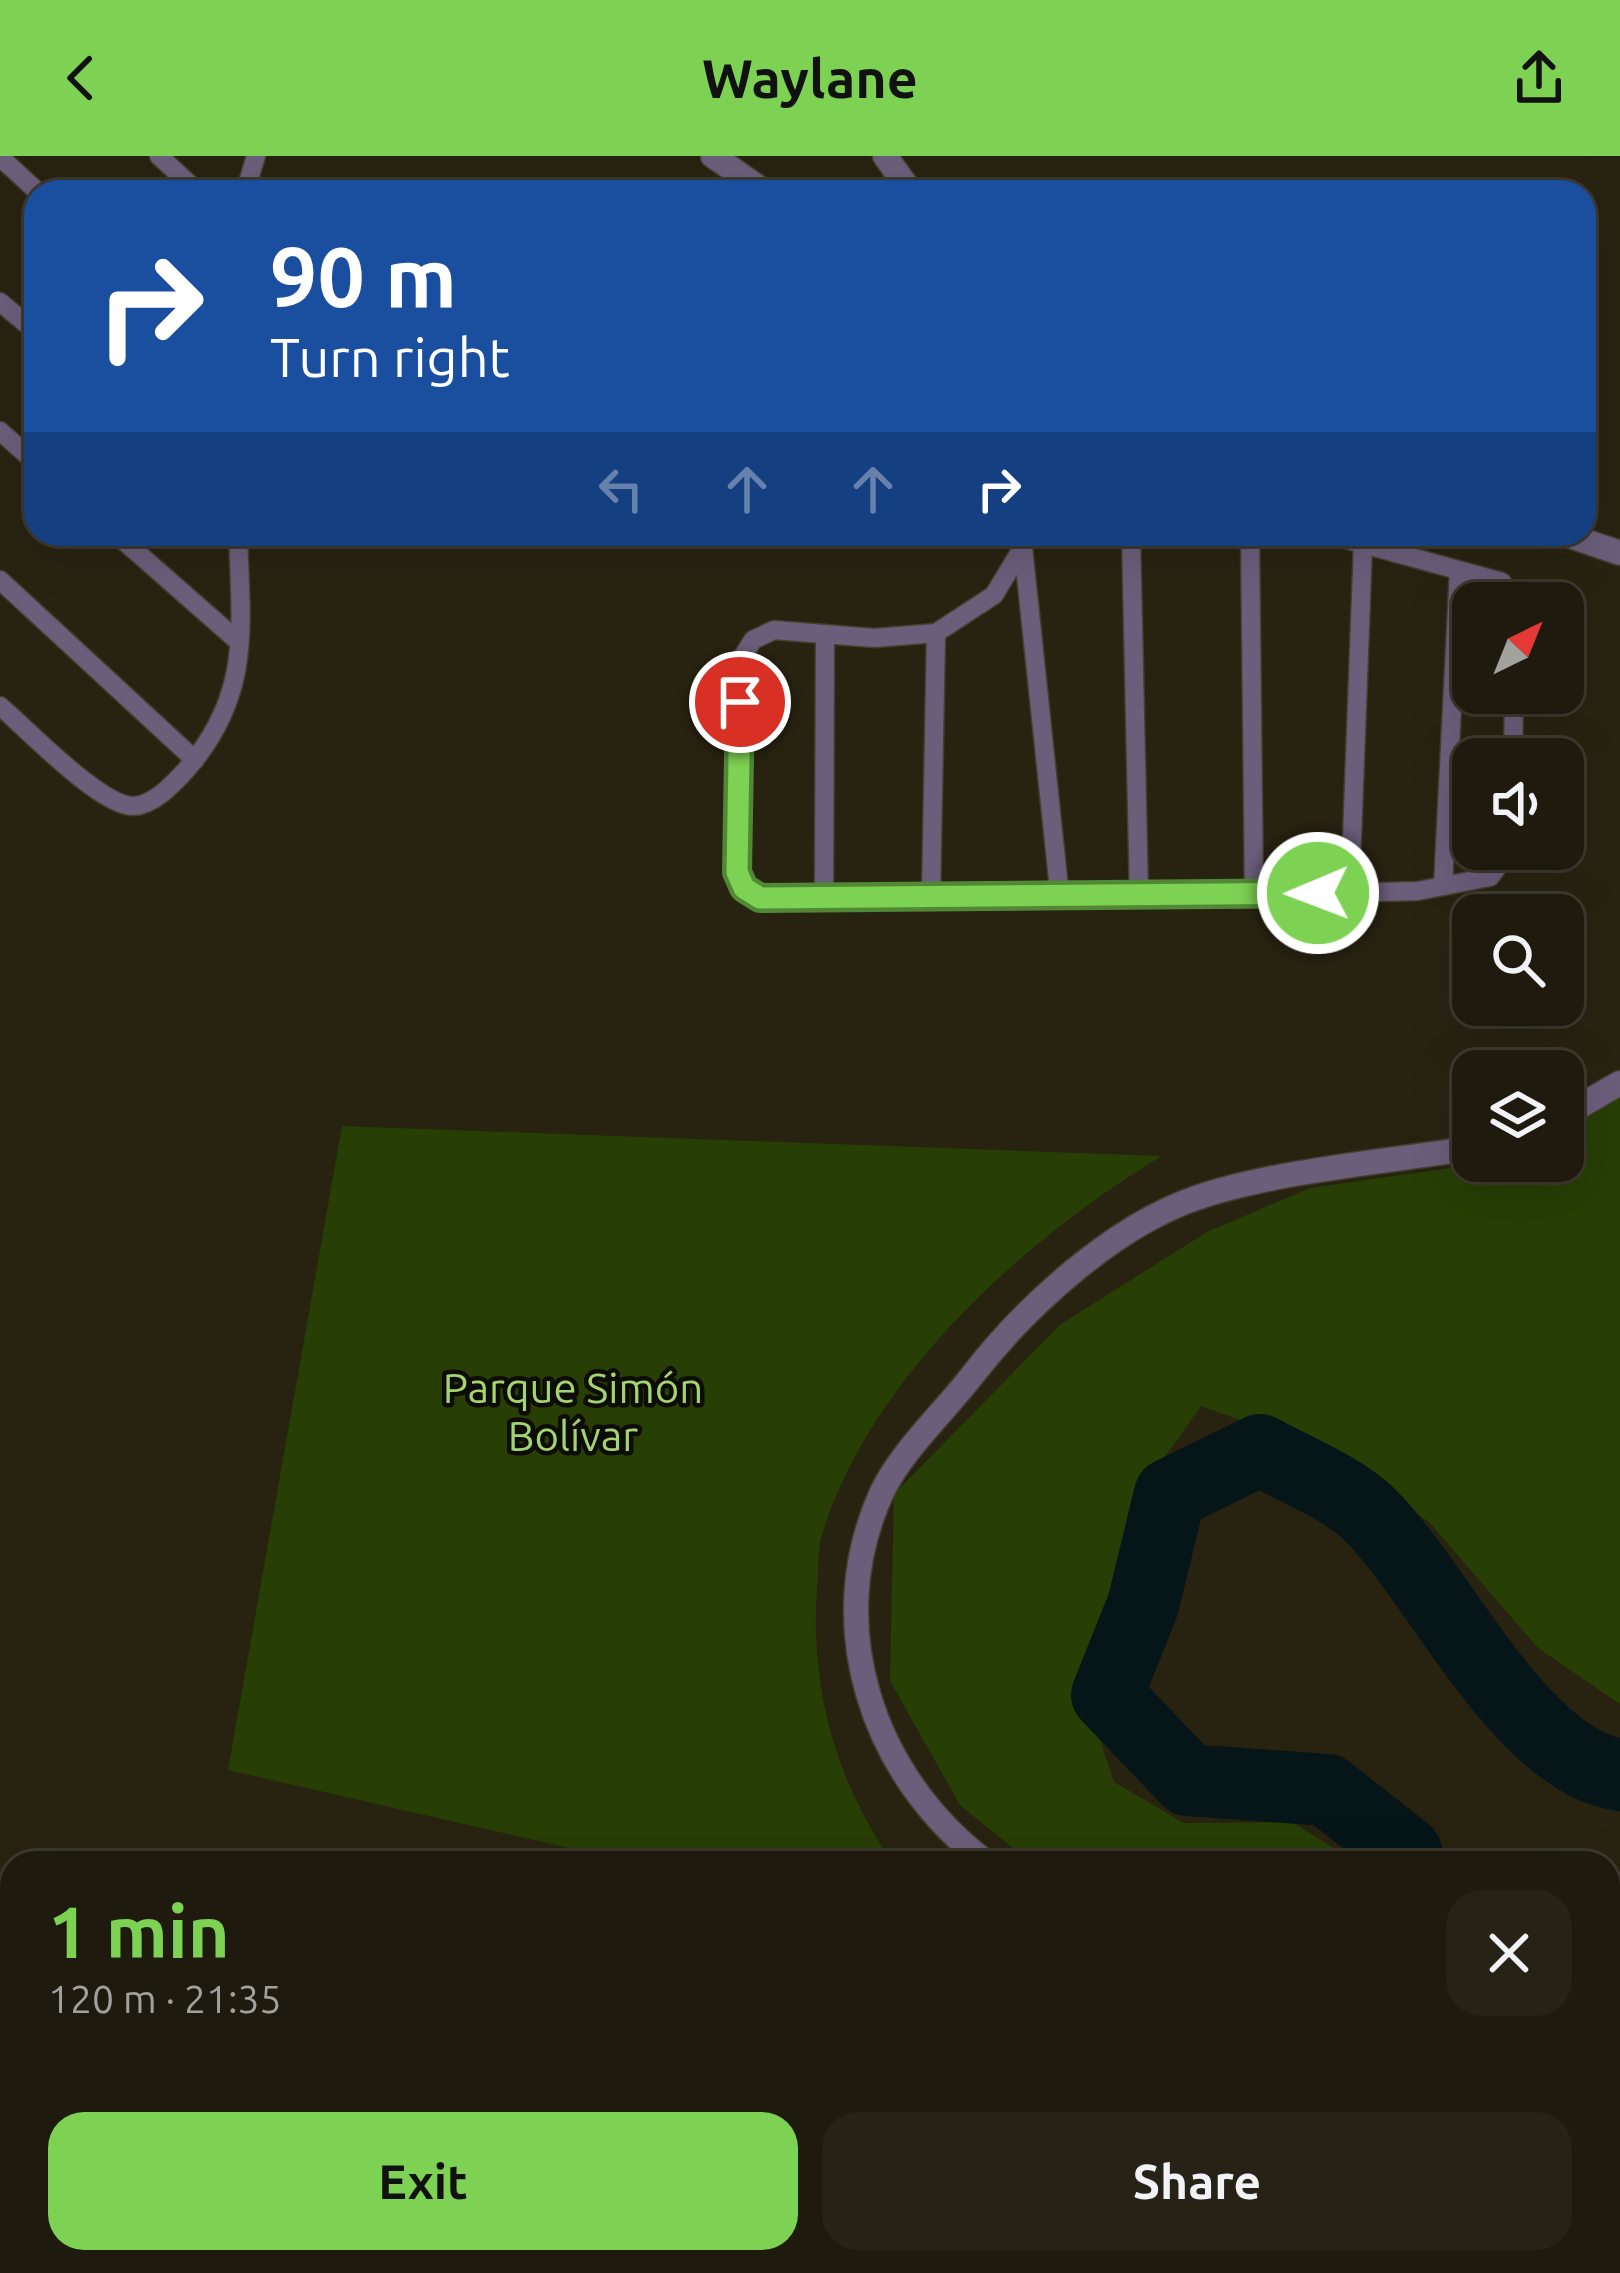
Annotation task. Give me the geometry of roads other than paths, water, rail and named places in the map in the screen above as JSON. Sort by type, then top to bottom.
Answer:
[{"type":"street","points":[[713,156],[748,180]]},
{"type":"street","points":[[1584,1104],[1620,1083]]},
{"type":"street","points":[[975,1851],[889,1755],[856,1656],[859,1558],[884,1489],[1006,1332],[1100,1251],[1195,1198],[1452,1152]]},
{"type":"lane","points":[[160,156],[185,180]]},
{"type":"lane","points":[[0,157],[25,180]]},
{"type":"lane","points":[[0,302],[24,322]]},
{"type":"lane","points":[[0,431],[24,452]]},
{"type":"lane","points":[[130,546],[239,642]]},
{"type":"lane","points":[[0,706],[98,790],[133,806],[152,800],[195,760],[231,705],[239,642],[238,546]]},
{"type":"lane","points":[[1020,546],[994,595],[936,633],[874,638],[774,630],[753,640],[741,659],[737,872],[744,888],[760,898],[1138,898],[1443,886],[1490,877],[1495,870]]},
{"type":"lane","points":[[1024,546],[1060,898]]},
{"type":"lane","points":[[1131,546],[1138,898]]},
{"type":"lane","points":[[1250,546],[1254,895]]},
{"type":"lane","points":[[1350,892],[1364,546]]},
{"type":"lane","points":[[1371,546],[1502,582]]},
{"type":"lane","points":[[1443,886],[1459,570]]},
{"type":"lane","points":[[0,580],[195,760]]},
{"type":"lane","points":[[931,898],[936,633]]},
{"type":"lane","points":[[824,898],[825,634]]},
{"type":"waterway","points":[[1405,1851],[1327,1790],[1188,1780],[1107,1695],[1143,1605],[1170,1494],[1260,1450],[1346,1496],[1397,1546],[1484,1666],[1548,1738],[1583,1762],[1620,1775]]},
{"type":"park label","name":"Parque Simón Bolívar","points":[[573,1412]]}]
